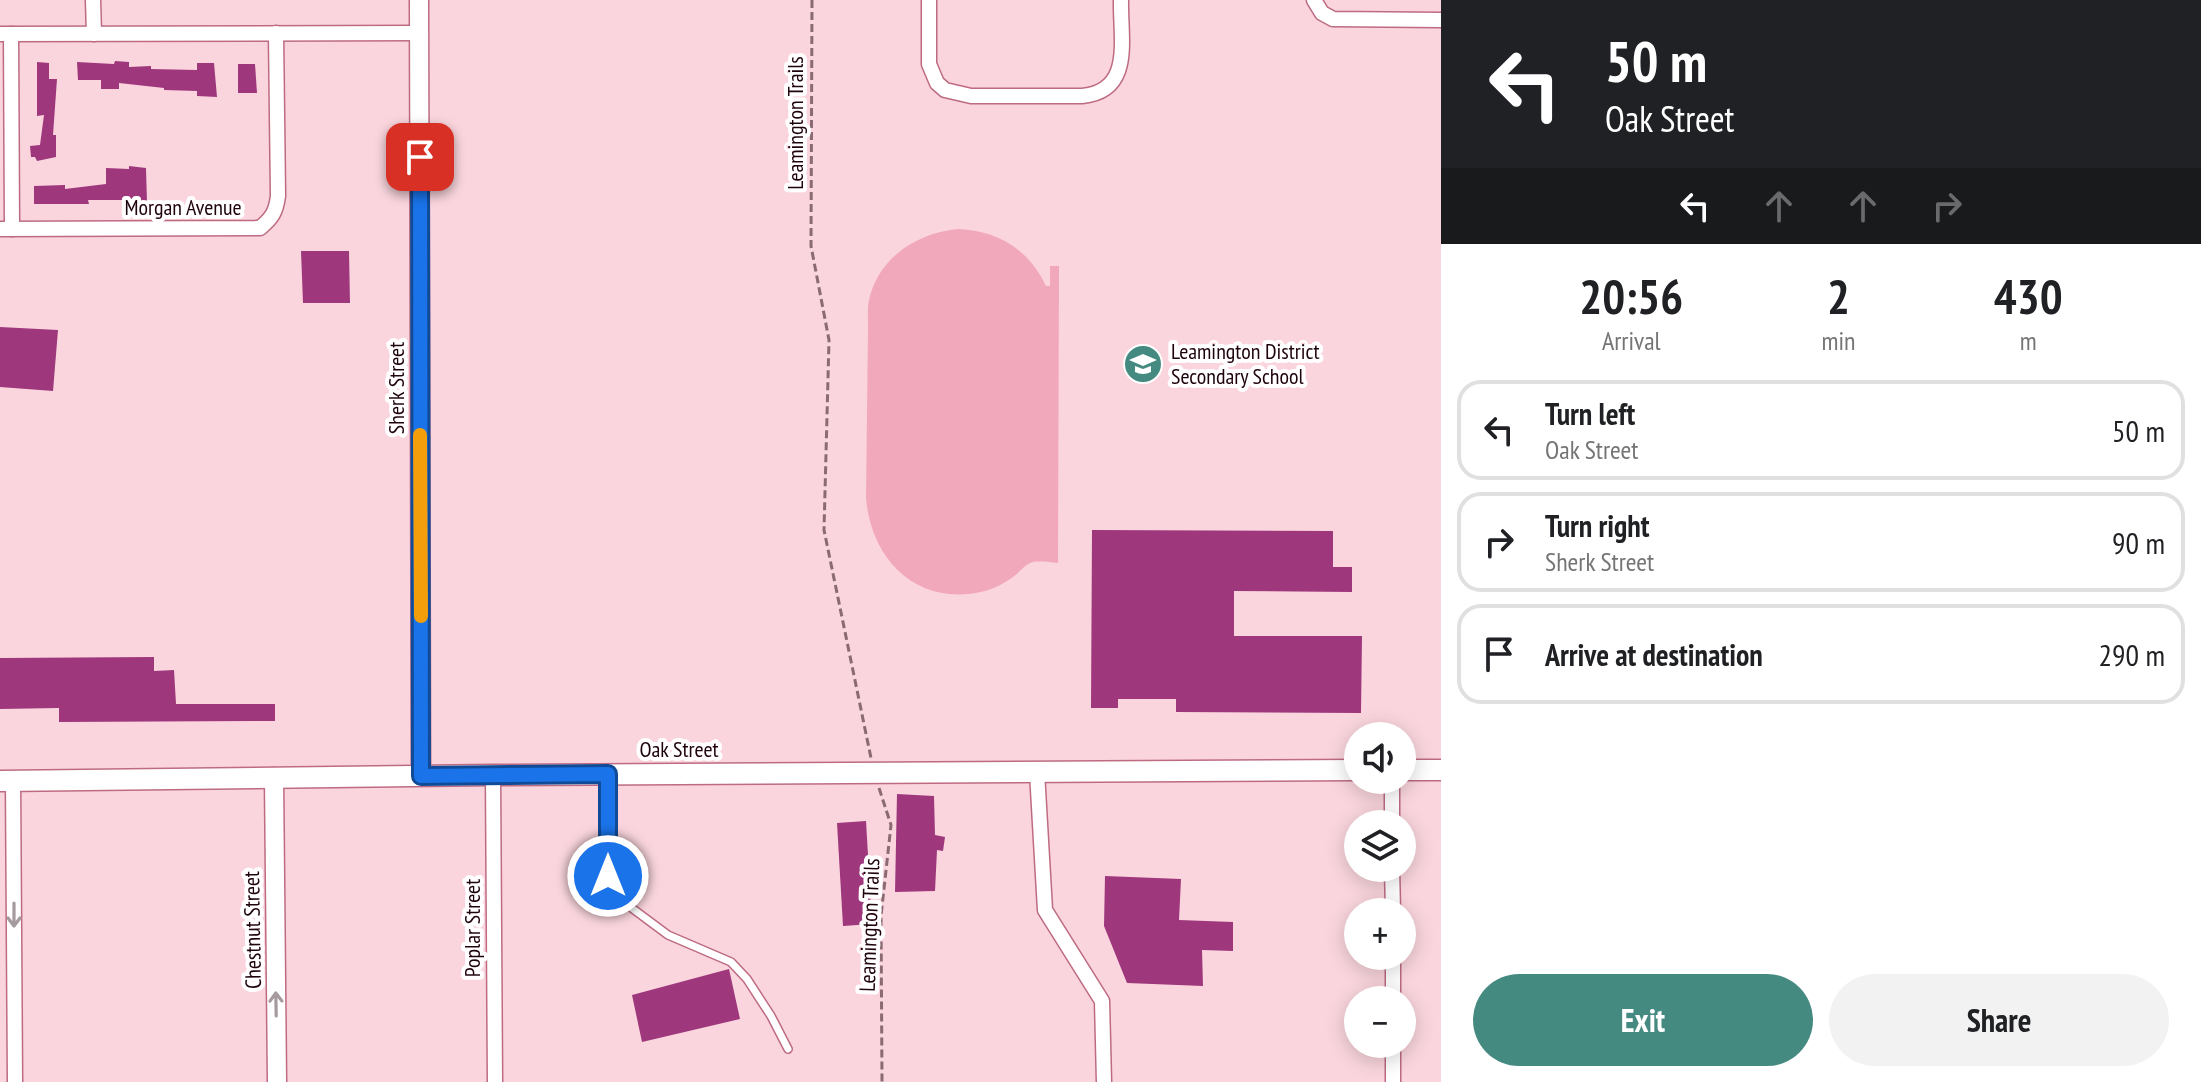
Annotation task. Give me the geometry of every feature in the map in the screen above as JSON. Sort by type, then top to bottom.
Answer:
[{"type":"main road","name":"Oak Street","points":[[7,781],[1344,770]]},
{"type":"main road","points":[[1416,770],[1441,770]]},
{"type":"street","points":[[93,0],[94,34]]},
{"type":"street","name":"Sherk Street","points":[[419,0],[421,776]]},
{"type":"street","points":[[929,0],[929,64],[937,83],[945,90],[971,96],[1097,95],[1107,90],[1120,66],[1121,0]]},
{"type":"street","points":[[1314,0],[1322,13],[1333,19],[1441,20]]},
{"type":"street","name":"Morgan Avenue","points":[[6,229],[260,228],[271,219],[278,196],[276,33]]},
{"type":"street","points":[[6,229],[5,34],[419,33]]},
{"type":"street","points":[[1037,772],[1045,910],[1102,1001],[1104,1082]]},
{"type":"street","name":"Poplar Street","points":[[493,775],[495,1082]]},
{"type":"street","name":"Chestnut Street","points":[[274,777],[277,1082]]},
{"type":"street","points":[[7,781],[15,1082]]},
{"type":"street","points":[[1393,1058],[1393,1082]]},
{"type":"lane","points":[[608,774],[608,876],[625,903],[668,935],[731,962],[755,991],[788,1049]]},
{"type":"path","name":"Leamington Trails","points":[[812,0],[811,246],[829,340],[824,530],[874,773],[891,825],[881,916],[882,1082]]},
{"type":"shaded area","points":[[959,229],[1000,238],[1011,245],[1031,262],[1046,286],[1050,286],[1050,266],[1059,266],[1058,563],[1033,562],[996,587],[961,594],[920,586],[888,560],[877,542],[866,498],[868,312],[875,281],[904,248],[930,235]]},
{"type":"building","points":[[115,61],[129,62],[129,67],[197,70],[197,63],[214,63],[217,97],[197,96],[197,91],[119,83],[119,89],[101,89],[101,80],[78,80],[77,62],[114,64]]},
{"type":"building","points":[[37,62],[49,63],[49,79],[57,79],[53,135],[56,135],[56,157],[37,161],[31,157],[30,146],[40,145],[44,115],[37,116]]},
{"type":"building","points":[[238,64],[255,64],[257,93],[238,93]]},
{"type":"building","points":[[129,166],[146,168],[147,203],[88,200],[89,204],[34,204],[34,186],[65,185],[65,189],[106,184],[106,168],[129,169]]},
{"type":"building","points":[[301,251],[349,251],[350,303],[303,303]]},
{"type":"building","points":[[0,327],[58,330],[53,391],[0,387]]},
{"type":"building","points":[[1092,530],[1333,531],[1333,567],[1352,567],[1352,592],[1234,591],[1234,636],[1362,636],[1361,713],[1176,712],[1176,699],[1118,699],[1118,708],[1091,708]]},
{"type":"building","points":[[154,657],[154,671],[174,670],[176,704],[275,704],[275,721],[59,722],[59,708],[0,709],[0,658]]},
{"type":"building","points":[[897,794],[934,796],[935,835],[945,837],[943,851],[937,850],[935,891],[895,892]]},
{"type":"building","points":[[866,821],[872,924],[843,926],[837,823]]},
{"type":"building","points":[[1105,876],[1181,879],[1179,920],[1233,922],[1233,951],[1202,950],[1203,986],[1127,983],[1104,926]]},
{"type":"building","points":[[729,969],[740,1019],[642,1042],[632,995]]},
{"type":"slow traffic","points":[[420,435],[421,616]]},
{"type":"place","name":"Leamington District Secondary School","points":[[1143,364]]},
{"type":"route","points":[[420,157],[421,776],[608,774],[608,876]]}]
